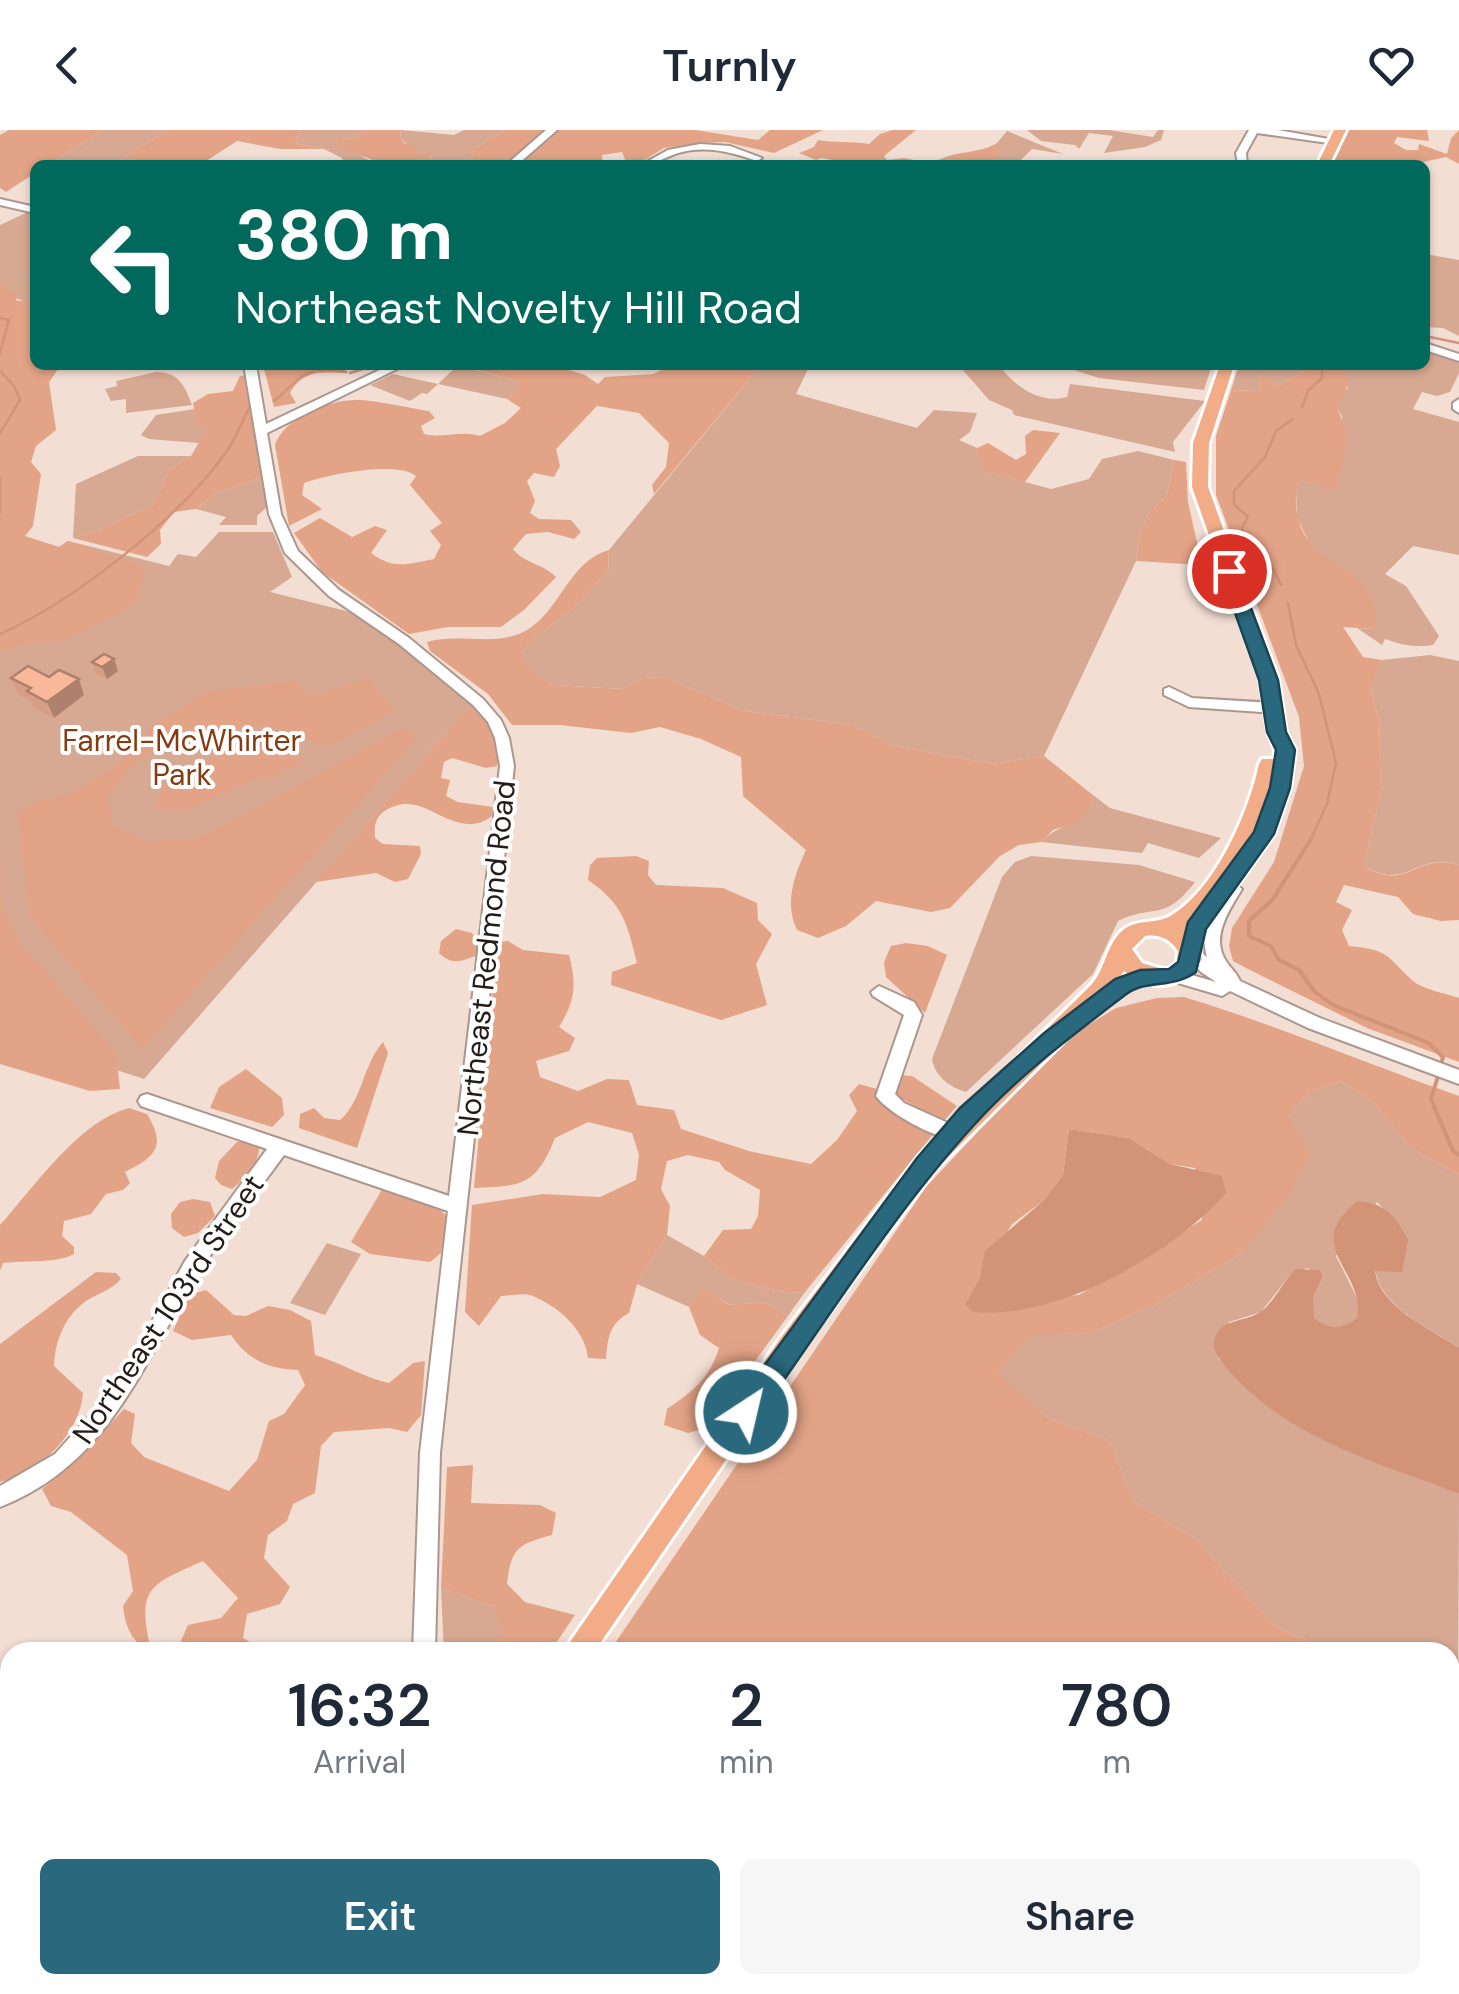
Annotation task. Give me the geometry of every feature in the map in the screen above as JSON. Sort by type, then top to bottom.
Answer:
[{"type":"main road","points":[[1326,160],[1338,136]]},
{"type":"main road","points":[[1051,1040],[1123,985],[1163,977],[1188,966],[1196,927],[1256,848],[1280,788],[1285,750],[1277,732],[1274,708],[1254,634],[1200,487],[1202,443],[1225,370]]},
{"type":"main road","points":[[584,1642],[785,1356],[953,1133],[1051,1040],[1110,976],[1127,936],[1182,920],[1228,860],[1264,788],[1277,732]]},
{"type":"main road","points":[[1154,928],[1172,933],[1189,950]]},
{"type":"main road","points":[[1122,950],[1131,967],[1163,977]]},
{"type":"street","points":[[517,160],[552,130]]},
{"type":"street","points":[[1242,160],[1241,153],[1256,130],[1338,136]]},
{"type":"street","points":[[654,160],[666,153],[702,147],[757,158]]},
{"type":"street","points":[[0,202],[30,209]]},
{"type":"street","points":[[1430,348],[1459,358]]},
{"type":"street","name":"Northeast Redmond Road","points":[[251,370],[275,514],[292,554],[314,578],[404,641],[478,702],[494,720],[502,738],[506,766],[430,1453],[424,1642]]},
{"type":"street","points":[[262,430],[388,370]]},
{"type":"street","points":[[1169,692],[1189,702],[1274,708]]},
{"type":"street","points":[[1256,848],[1216,918],[1212,954],[1229,977],[1326,1027]]},
{"type":"street","points":[[1189,950],[1212,976],[1411,1062],[1459,1077]]},
{"type":"street","points":[[1163,977],[1326,1027]]},
{"type":"street","points":[[879,992],[908,1007],[913,1015],[886,1084],[888,1102],[953,1133]]},
{"type":"street","points":[[147,1101],[459,1207]]},
{"type":"street","name":"Northeast 103rd Street","points":[[0,1497],[62,1461],[104,1414],[145,1353],[192,1267],[280,1146]]},
{"type":"green space","points":[[104,130],[167,130],[121,160],[56,160]]},
{"type":"green space","points":[[300,130],[367,130],[355,138],[333,141],[369,160],[342,160],[324,149],[295,143]]},
{"type":"green space","points":[[401,130],[454,135],[464,130],[505,130],[474,149],[471,160],[430,160],[432,156],[416,155],[400,137]]},
{"type":"green space","points":[[1027,130],[1109,130],[1153,137],[1158,130],[1164,130],[1161,140],[1145,147],[1104,153],[1113,136],[1089,133],[1079,149],[1075,145],[1041,141]]},
{"type":"green space","points":[[1007,131],[1063,154],[1032,149],[1021,160],[997,160],[997,143]]},
{"type":"green space","points":[[30,212],[30,301],[18,299],[0,286],[0,225]]},
{"type":"green space","points":[[1430,255],[1459,260],[1459,336],[1443,328],[1430,327]]},
{"type":"green space","points":[[1430,350],[1459,360],[1459,373],[1450,392],[1437,396],[1422,392],[1413,409],[1459,422],[1459,555],[1413,546],[1385,574],[1406,586],[1439,636],[1433,645],[1385,639],[1382,645],[1357,628],[1375,629],[1352,576],[1313,550],[1297,518],[1296,488],[1300,481],[1336,489],[1342,416],[1337,408],[1348,388],[1341,370],[1430,370]]},
{"type":"green space","points":[[453,370],[476,370],[519,382],[519,390],[507,399],[438,384]]},
{"type":"green space","points":[[757,370],[808,370],[796,394],[917,428],[934,410],[977,413],[970,432],[959,440],[977,448],[984,471],[1051,489],[1089,479],[1102,459],[1138,451],[1174,460],[1167,495],[1148,514],[1138,541],[1136,561],[1044,756],[992,764],[895,746],[853,725],[745,711],[665,677],[643,678],[623,689],[554,685],[530,671],[521,654],[536,635],[572,610],[608,571],[609,550]]},
{"type":"green space","points":[[963,370],[1003,370],[1020,386],[1047,398],[1067,397],[1070,384],[1205,401],[1173,442],[1175,452],[1014,415],[1012,410],[989,400]]},
{"type":"green space","points":[[1074,370],[1210,370],[1204,390],[1099,378]]},
{"type":"green space","points":[[1237,370],[1304,370],[1279,386],[1261,375],[1259,391],[1231,390]]},
{"type":"green space","points":[[156,372],[170,374],[180,381],[192,405],[126,413],[126,399],[111,401],[105,389],[117,386],[116,381]]},
{"type":"green space","points":[[393,374],[438,384],[410,401],[370,385]]},
{"type":"green space","points":[[195,409],[209,426],[199,443],[141,435],[156,415]]},
{"type":"green space","points":[[138,456],[191,456],[170,469],[152,506],[73,538],[76,484]]},
{"type":"green space","points":[[262,477],[267,507],[257,516],[257,525],[219,525],[226,517],[196,509],[217,493]]},
{"type":"green space","name":"Farrel-McWhirter Park","points":[[0,529],[59,547],[68,541],[169,566],[178,554],[196,557],[219,532],[273,532],[292,577],[270,592],[366,616],[475,701],[144,1079],[0,1032]]},
{"type":"green space","points":[[1430,655],[1459,661],[1459,865],[1431,863],[1401,874],[1379,873],[1364,866],[1382,786],[1379,722],[1371,687],[1382,660]]},
{"type":"green space","points":[[1093,795],[1110,808],[1221,838],[1199,858],[1148,843],[1142,853],[1041,842],[1079,818]]},
{"type":"green space","points":[[1031,856],[1139,865],[1195,882],[1167,908],[1118,921],[1093,974],[966,1092],[944,1080],[932,1059],[1002,877],[1015,862]]},
{"type":"green space","points":[[1341,1081],[1374,1102],[1409,1147],[1459,1175],[1459,1348],[1408,1316],[1379,1284],[1375,1270],[1402,1271],[1401,1227],[1377,1202],[1336,1256],[1360,1304],[1357,1318],[1344,1328],[1326,1327],[1313,1318],[1313,1298],[1323,1276],[1307,1268],[1290,1275],[1261,1312],[1229,1322],[1218,1358],[1272,1408],[1300,1426],[1360,1455],[1459,1494],[1458,1642],[1311,1642],[1275,1627],[1196,1539],[1134,1502],[1110,1441],[1048,1418],[996,1374],[1029,1334],[1091,1333],[1153,1306],[1243,1252],[1288,1116],[1308,1092]]},
{"type":"green space","points":[[667,1235],[704,1256],[734,1281],[789,1293],[805,1292],[788,1316],[764,1302],[731,1305],[701,1288],[689,1307],[637,1284]]},
{"type":"green space","points":[[327,1243],[361,1254],[325,1315],[290,1303]]},
{"type":"green space","points":[[441,1588],[493,1607],[504,1632],[498,1642],[444,1642]]},
{"type":"shaded area","points":[[9,130],[104,130],[56,160],[30,160],[30,176],[6,192],[0,188],[0,135]]},
{"type":"shaded area","points":[[167,130],[300,130],[295,143],[324,149],[280,149],[237,141],[208,160],[121,160]]},
{"type":"shaded area","points":[[367,130],[401,130],[400,137],[405,144],[415,146],[416,155],[432,155],[430,160],[370,160],[343,150],[332,141],[355,138]]},
{"type":"shaded area","points":[[505,130],[548,130],[512,160],[471,160],[474,149]]},
{"type":"shaded area","points":[[556,130],[695,130],[758,140],[770,130],[823,130],[774,153],[725,142],[664,148],[644,160],[625,160],[622,152],[602,155],[602,160],[520,160]]},
{"type":"shaded area","points":[[916,130],[884,156],[887,160],[816,160],[799,153],[814,147],[818,140],[869,144],[880,134]]},
{"type":"shaded area","points":[[1348,130],[1427,130],[1429,141],[1397,137],[1394,143],[1406,150],[1418,150],[1419,144],[1447,154],[1451,138],[1459,130],[1459,164],[1446,157],[1430,161],[1334,160]]},
{"type":"shaded area","points":[[997,143],[997,160],[940,160],[981,149]]},
{"type":"shaded area","points":[[0,286],[15,293],[17,301],[30,300],[30,370],[57,370],[49,382],[56,430],[36,446],[31,462],[41,474],[33,526],[25,536],[59,547],[68,541],[146,568],[138,598],[122,612],[63,641],[18,645],[0,652]]},
{"type":"shaded area","points":[[264,370],[346,370],[300,380],[290,393],[296,403],[274,407]]},
{"type":"shaded area","points":[[477,370],[568,370],[598,384],[605,377],[662,370],[757,370],[654,494],[652,485],[666,467],[669,443],[639,413],[597,406],[556,449],[560,466],[554,477],[534,473],[527,481],[535,501],[530,513],[539,519],[571,520],[581,532],[574,539],[548,532],[526,534],[513,549],[556,577],[501,627],[448,627],[409,634],[322,572],[294,533],[320,518],[352,537],[375,526],[387,530],[371,553],[386,562],[434,559],[441,545],[430,531],[442,523],[410,485],[416,476],[407,471],[378,469],[304,483],[302,495],[322,509],[289,526],[275,445],[288,427],[309,412],[356,400],[429,411],[435,418],[421,426],[424,434],[480,436],[505,423],[521,408],[507,399],[519,390],[519,382]]},
{"type":"shaded area","points":[[1342,370],[1350,381],[1337,407],[1348,436],[1336,490],[1300,481],[1296,504],[1299,524],[1307,539],[1357,580],[1375,608],[1375,629],[1343,627],[1363,657],[1382,660],[1371,688],[1379,722],[1382,786],[1364,866],[1390,875],[1432,863],[1459,865],[1459,920],[1441,921],[1413,914],[1398,897],[1344,885],[1336,902],[1352,910],[1342,930],[1349,946],[1380,952],[1417,983],[1459,998],[1459,1062],[1367,1028],[1248,969],[1233,961],[1229,946],[1232,928],[1274,862],[1304,766],[1299,717],[1216,495],[1216,436],[1231,390],[1259,391],[1261,375],[1279,386],[1304,371]]},
{"type":"shaded area","points":[[249,375],[262,477],[217,493],[196,509],[174,512],[160,530],[161,544],[147,557],[73,538],[152,506],[170,469],[191,456],[208,427],[197,425],[193,403],[208,394],[233,391],[240,376]]},
{"type":"shaded area","points":[[1033,430],[1060,433],[1025,482],[983,471],[977,448],[988,443],[1016,460],[1026,454],[1025,436]]},
{"type":"shaded area","points":[[1174,460],[1186,462],[1188,502],[1202,565],[1136,561],[1138,541],[1148,514],[1167,495]]},
{"type":"shaded area","points":[[609,550],[608,571],[572,610],[536,635],[521,654],[531,671],[554,685],[623,689],[643,678],[665,677],[745,711],[853,725],[895,746],[992,764],[1044,756],[1093,795],[1090,807],[1078,822],[1053,830],[1041,842],[1019,845],[1000,856],[950,908],[931,912],[876,901],[846,926],[818,938],[797,930],[791,900],[806,850],[743,796],[741,757],[660,727],[631,733],[560,725],[512,725],[488,694],[430,651],[427,642],[439,639],[503,638],[527,630],[548,611],[584,564]]},
{"type":"shaded area","points":[[368,678],[395,710],[330,747],[265,725],[211,729],[137,760],[109,795],[113,826],[148,841],[198,839],[402,728],[419,735],[142,1049],[30,917],[17,812],[38,800],[72,793],[116,766],[155,723],[209,691],[298,680],[307,697]]},
{"type":"shaded area","points":[[473,703],[498,739],[497,766],[486,768],[452,758],[444,762],[441,778],[450,780],[446,796],[458,802],[493,807],[492,816],[465,824],[416,805],[397,805],[379,816],[375,838],[383,844],[420,846],[421,854],[408,879],[395,882],[376,873],[316,882]]},
{"type":"shaded area","points":[[263,749],[303,758],[301,764],[266,780],[255,780],[182,812],[156,810],[159,793],[180,770],[213,758]]},
{"type":"shaded area","points":[[0,842],[2,908],[20,942],[116,1053],[120,1089],[90,1091],[0,1064]]},
{"type":"shaded area","points":[[636,856],[649,861],[648,875],[656,885],[723,888],[757,903],[758,920],[772,934],[756,964],[767,1005],[721,1020],[611,985],[612,972],[637,963],[622,916],[609,897],[588,880],[590,865],[597,858]]},
{"type":"shaded area","points":[[456,929],[472,933],[479,943],[478,955],[453,961],[439,953],[441,941]]},
{"type":"shaded area","points":[[508,941],[523,950],[569,955],[572,966],[573,992],[559,1027],[575,1038],[569,1051],[536,1061],[540,1077],[578,1091],[607,1079],[629,1080],[637,1105],[674,1110],[681,1129],[749,1151],[811,1164],[837,1140],[857,1111],[849,1095],[859,1084],[877,1089],[884,1106],[934,1133],[805,1292],[789,1293],[734,1281],[704,1256],[723,1230],[751,1229],[758,1216],[760,1190],[725,1170],[719,1162],[688,1155],[667,1161],[661,1189],[670,1206],[667,1235],[637,1284],[629,1313],[611,1332],[606,1359],[588,1358],[582,1338],[569,1321],[552,1306],[529,1295],[501,1296],[479,1326],[465,1312],[472,1205],[543,1194],[600,1197],[636,1180],[639,1155],[632,1133],[588,1122],[555,1138],[541,1166],[525,1180],[474,1188],[497,942]]},
{"type":"shaded area","points":[[891,946],[928,946],[947,955],[925,1013],[886,977],[884,962]]},
{"type":"shaded area","points":[[1184,997],[1459,1096],[1459,1175],[1409,1147],[1374,1102],[1341,1081],[1308,1092],[1288,1116],[1310,1154],[1292,1190],[1243,1252],[1153,1306],[1091,1333],[1029,1335],[997,1373],[1048,1418],[1110,1441],[1134,1502],[1196,1539],[1275,1627],[1311,1642],[616,1642],[926,1187],[1065,1039],[1116,1008],[1157,998]],"holes":[[[1069,1129],[1129,1138],[1170,1164],[1195,1168],[1202,1220],[1079,1295],[965,1304],[1012,1224],[1043,1201],[1063,1175]]]},
{"type":"shaded area","points":[[383,1042],[388,1053],[357,1148],[299,1128],[300,1114],[314,1108],[324,1118],[340,1120],[353,1103]]},
{"type":"shaded area","points":[[246,1069],[282,1098],[284,1115],[272,1127],[210,1108],[219,1087]]},
{"type":"shaded area","points":[[899,1075],[912,1076],[957,1106],[943,1122],[897,1096],[894,1088]]},
{"type":"shaded area","points":[[129,1108],[147,1114],[156,1135],[155,1150],[125,1172],[130,1183],[123,1190],[106,1194],[91,1214],[64,1221],[62,1236],[74,1247],[74,1254],[3,1263],[0,1271],[0,1225],[75,1140],[111,1115]]},
{"type":"shaded area","points":[[1069,1129],[1129,1138],[1170,1164],[1222,1176],[1226,1193],[1175,1239],[1111,1279],[1041,1306],[973,1312],[965,1304],[980,1278],[985,1251],[1043,1201],[1063,1175]]},
{"type":"shaded area","points":[[247,1141],[259,1148],[254,1165],[232,1189],[221,1185],[215,1178],[219,1161],[237,1142]]},
{"type":"shaded area","points":[[383,1188],[433,1204],[447,1216],[441,1253],[430,1262],[370,1254],[351,1242]]},
{"type":"shaded area","points":[[1358,1201],[1389,1212],[1408,1240],[1402,1272],[1375,1271],[1386,1296],[1408,1316],[1459,1348],[1459,1494],[1368,1460],[1308,1432],[1255,1397],[1215,1351],[1214,1342],[1221,1328],[1263,1310],[1296,1269],[1319,1270],[1323,1276],[1313,1298],[1314,1318],[1335,1327],[1357,1318],[1353,1287],[1334,1246],[1334,1232],[1341,1217]]},
{"type":"shaded area","points":[[180,1202],[210,1202],[215,1216],[198,1233],[184,1237],[172,1228],[171,1214]]},
{"type":"shaded area","points":[[96,1272],[116,1273],[121,1279],[76,1309],[64,1326],[55,1356],[54,1366],[83,1393],[74,1423],[43,1461],[0,1482],[0,1344]]},
{"type":"shaded area","points":[[701,1287],[730,1305],[764,1302],[788,1316],[706,1428],[688,1433],[664,1425],[667,1409],[699,1383],[719,1348],[700,1335],[689,1307]]},
{"type":"shaded area","points":[[206,1290],[234,1315],[246,1316],[268,1306],[290,1310],[311,1321],[315,1355],[389,1383],[413,1363],[425,1361],[421,1415],[407,1432],[389,1428],[334,1432],[321,1446],[315,1493],[293,1504],[287,1521],[268,1535],[264,1558],[290,1587],[280,1604],[247,1614],[243,1638],[250,1642],[180,1642],[188,1625],[221,1618],[238,1598],[203,1561],[170,1576],[152,1591],[145,1613],[149,1642],[137,1642],[127,1626],[123,1606],[133,1591],[127,1555],[71,1512],[51,1506],[42,1489],[75,1462],[124,1409],[135,1414],[131,1443],[144,1457],[229,1491],[257,1460],[269,1421],[284,1414],[305,1385],[298,1370],[260,1362],[231,1335],[192,1340],[173,1331],[189,1295]]},
{"type":"shaded area","points":[[473,1465],[471,1503],[540,1505],[556,1513],[552,1535],[518,1549],[507,1584],[525,1602],[575,1615],[557,1642],[498,1642],[503,1632],[493,1607],[441,1588],[447,1467]]},
{"type":"building","points":[[104,654],[114,659],[102,667],[92,662]]},
{"type":"building","points":[[28,666],[49,677],[59,670],[79,679],[47,702],[11,678]]},
{"type":"waterway","points":[[0,318],[9,320],[0,353]]},
{"type":"waterway","points":[[1430,337],[1459,343]]},
{"type":"waterway","points":[[350,373],[359,370]]},
{"type":"waterway","points":[[1302,407],[1308,391],[1322,378],[1322,370]]},
{"type":"waterway","points":[[0,371],[14,386],[20,400],[0,433]]},
{"type":"waterway","points":[[274,401],[312,372],[346,372]]},
{"type":"waterway","points":[[0,634],[61,601],[156,528],[209,474],[229,448],[250,406]]},
{"type":"waterway","points":[[1281,585],[1265,552],[1246,539],[1242,528],[1248,517],[1234,504],[1234,491],[1265,457],[1276,431],[1293,419]]},
{"type":"waterway","points":[[0,478],[0,512]]},
{"type":"waterway","points":[[1288,603],[1296,645],[1319,694],[1336,763],[1327,804],[1311,839]]},
{"type":"waterway","points":[[1311,839],[1273,899],[1249,921],[1249,936],[1271,946],[1279,960],[1299,970],[1315,992],[1333,1005],[1429,1043],[1443,1057],[1441,1064]]},
{"type":"waterway","points":[[1439,1073],[1431,1099],[1453,1151],[1459,1155]]},
{"type":"route","points":[[746,1412],[926,1164],[968,1115],[1051,1040],[1123,985],[1140,978],[1163,978],[1182,972],[1188,966],[1188,949],[1196,927],[1256,848],[1276,804],[1285,750],[1277,732],[1269,680],[1229,571]]}]
